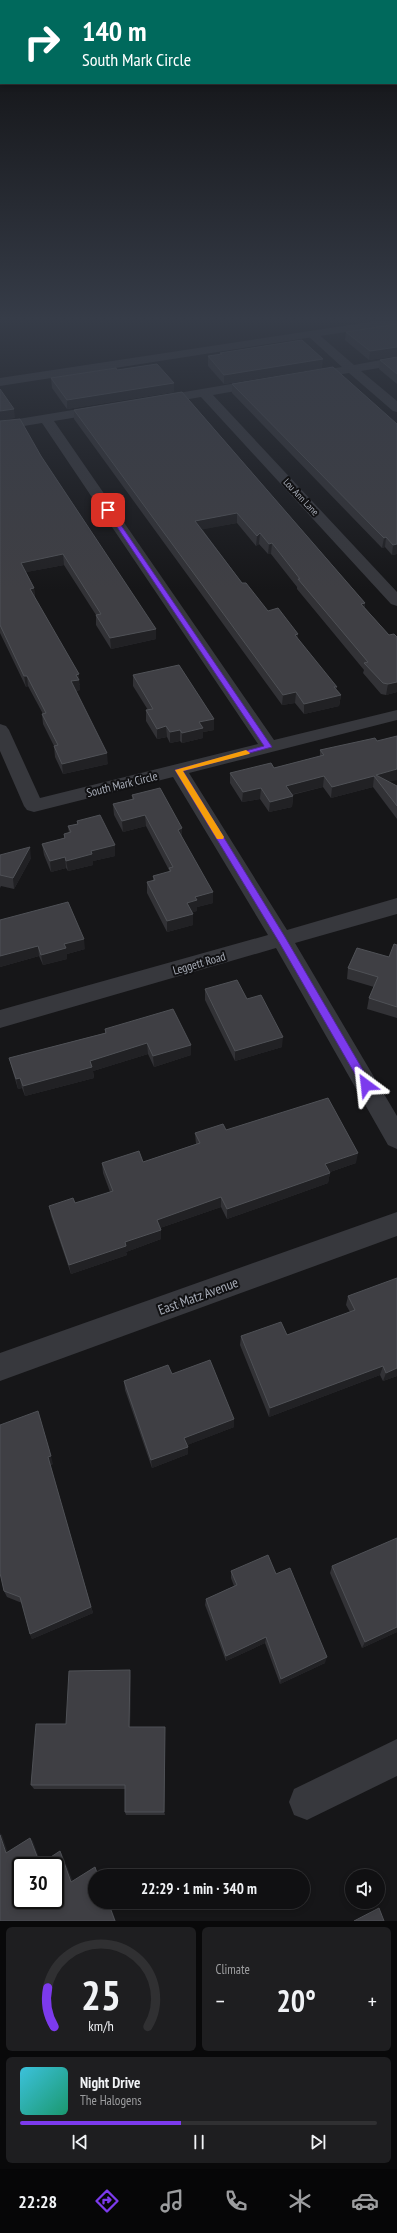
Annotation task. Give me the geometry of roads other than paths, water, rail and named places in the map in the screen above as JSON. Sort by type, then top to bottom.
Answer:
[{"type":"street","points":[[0,426],[90,411]]},
{"type":"street","name":"Lou Ann Lane","points":[[220,411],[397,601]]},
{"type":"street","points":[[45,418],[269,747]]},
{"type":"street","name":"South Mark Circle","points":[[0,730],[34,806],[397,715]]},
{"type":"street","points":[[178,770],[282,940],[397,1138]]},
{"type":"street","name":"Leggett Road","points":[[0,1019],[282,940],[397,906]]},
{"type":"street","name":"East Matz Avenue","points":[[0,1367],[397,1224]]},
{"type":"street","points":[[306,1802],[397,1757]]}]
